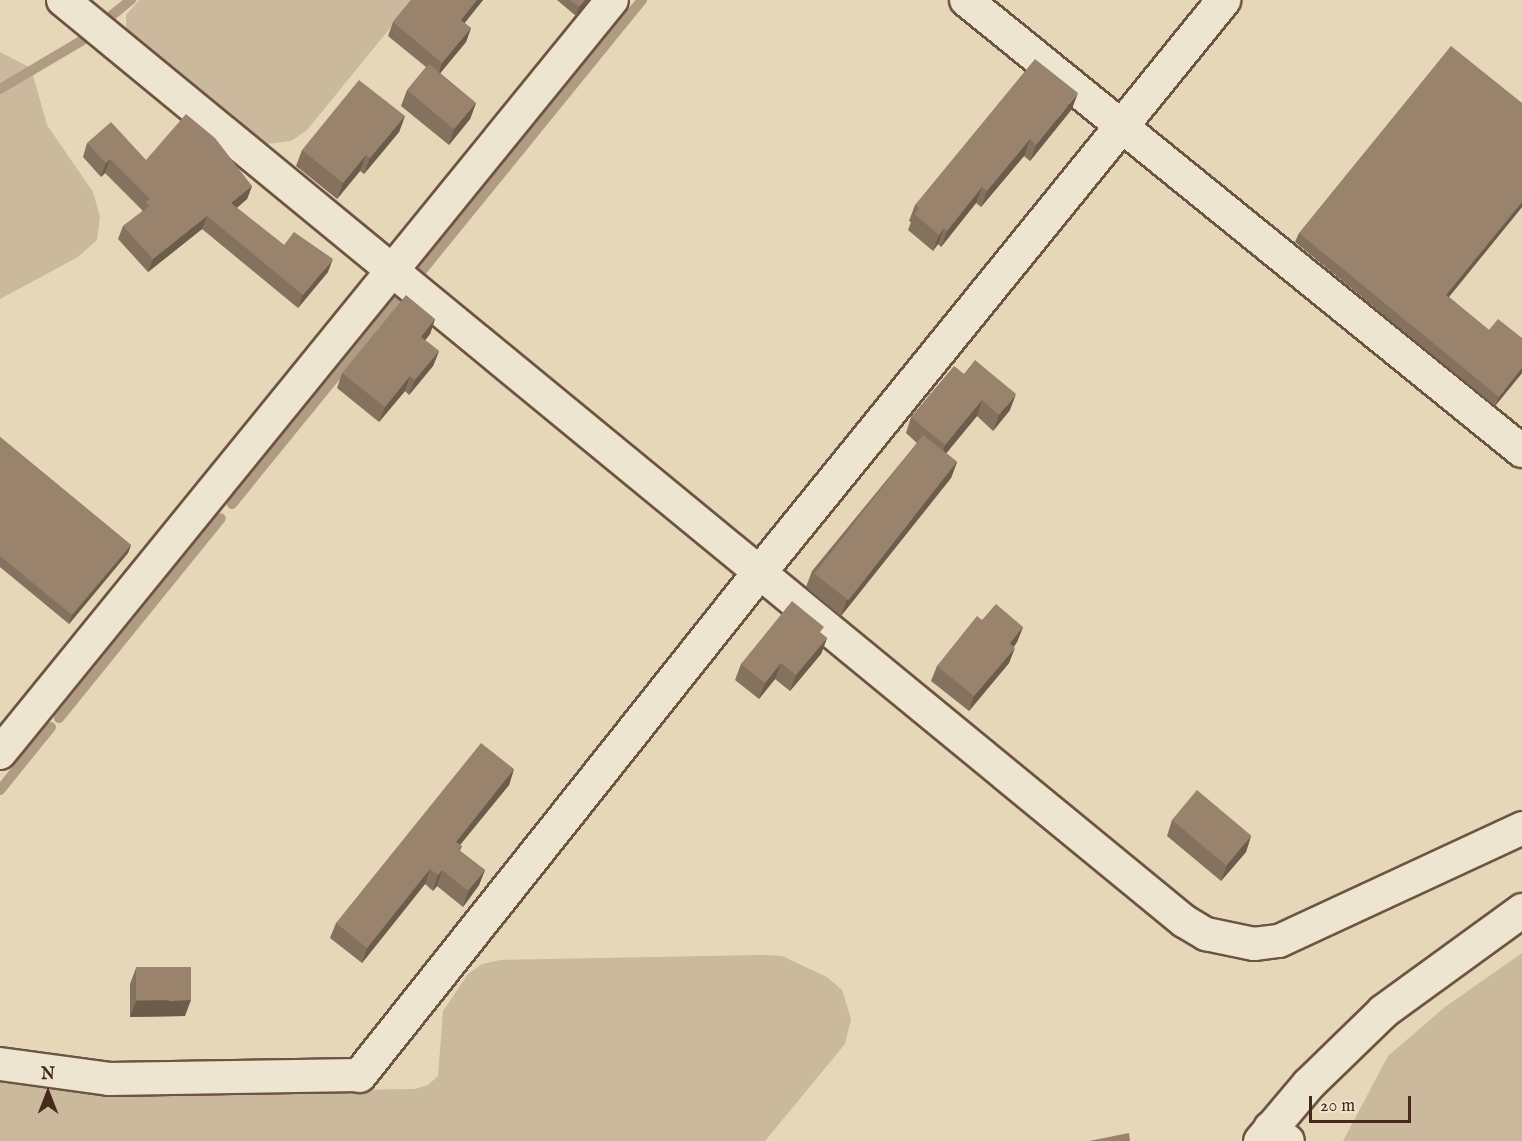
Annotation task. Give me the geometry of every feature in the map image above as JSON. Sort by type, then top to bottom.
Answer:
[{"type":"street","points":[[63,0],[1175,914],[1206,934],[1254,944],[1279,941],[1522,828]]},
{"type":"street","points":[[0,753],[612,0]]},
{"type":"street","points":[[966,0],[1522,451]]},
{"type":"street","points":[[0,1064],[109,1078],[359,1075],[759,572],[1223,0]]},
{"type":"street","points":[[1273,1137],[1315,1076],[1383,1011],[1522,910]]},
{"type":"shaded area","points":[[139,0],[413,0],[307,130],[291,141],[267,144],[248,135],[134,42],[126,30],[126,15]]},
{"type":"shaded area","points":[[0,52],[31,68],[47,125],[93,192],[100,217],[97,240],[78,257],[0,299]]},
{"type":"shaded area","points":[[1522,953],[1522,1141],[1343,1141],[1388,1056],[1445,1007]]},
{"type":"shaded area","points":[[782,956],[827,977],[842,990],[851,1019],[845,1044],[765,1141],[0,1141],[0,1079],[147,1093],[415,1089],[428,1085],[438,1076],[443,1011],[468,974],[482,964],[500,960]]},
{"type":"building","points":[[411,0],[477,0],[461,20],[471,28],[442,63],[393,22]]},
{"type":"building","points":[[570,0],[585,0],[579,7]]},
{"type":"building","points":[[1451,46],[1522,103],[1522,202],[1446,295],[1489,330],[1498,319],[1522,338],[1522,368],[1499,397],[1299,233]]},
{"type":"building","points":[[1035,59],[1078,93],[1036,145],[1030,139],[987,191],[982,187],[947,231],[944,228],[939,235],[914,214],[919,208],[915,205]]},
{"type":"building","points":[[429,64],[476,103],[454,129],[407,90]]},
{"type":"building","points":[[359,80],[405,116],[370,158],[366,155],[343,183],[302,150]]},
{"type":"building","points":[[186,114],[215,138],[252,186],[231,203],[284,245],[294,232],[333,259],[303,295],[207,216],[153,259],[123,226],[149,206],[145,202],[150,199],[110,159],[106,163],[87,143],[111,122],[146,160]]},
{"type":"building","points":[[406,295],[435,319],[421,337],[439,351],[415,380],[410,376],[385,407],[342,373]]},
{"type":"building","points":[[975,360],[1016,394],[999,415],[982,400],[945,445],[911,417],[954,366],[964,374]]},
{"type":"building","points":[[923,435],[957,461],[849,600],[815,574]]},
{"type":"building","points":[[0,437],[131,545],[72,615],[0,556]]},
{"type":"building","points":[[792,601],[824,627],[820,632],[827,638],[796,675],[781,663],[765,683],[741,664]]},
{"type":"building","points":[[996,604],[1023,627],[1010,643],[1015,648],[974,696],[937,666],[977,616],[982,620]]},
{"type":"building","points":[[481,743],[514,769],[456,842],[462,846],[459,850],[485,870],[468,891],[442,870],[438,875],[430,869],[367,948],[336,923]]},
{"type":"building","points":[[1197,790],[1251,836],[1226,866],[1172,820]]},
{"type":"building","points":[[136,967],[191,967],[191,1000],[136,1000]]},
{"type":"building","points":[[1129,1133],[1130,1141],[1089,1141]]},
{"type":"waterway","points":[[111,16],[131,0]]},
{"type":"waterway","points":[[420,273],[642,0]]},
{"type":"waterway","points":[[0,89],[83,40]]},
{"type":"waterway","points":[[232,504],[400,297]]},
{"type":"waterway","points":[[59,718],[221,518]]},
{"type":"waterway","points":[[0,790],[51,727]]}]
